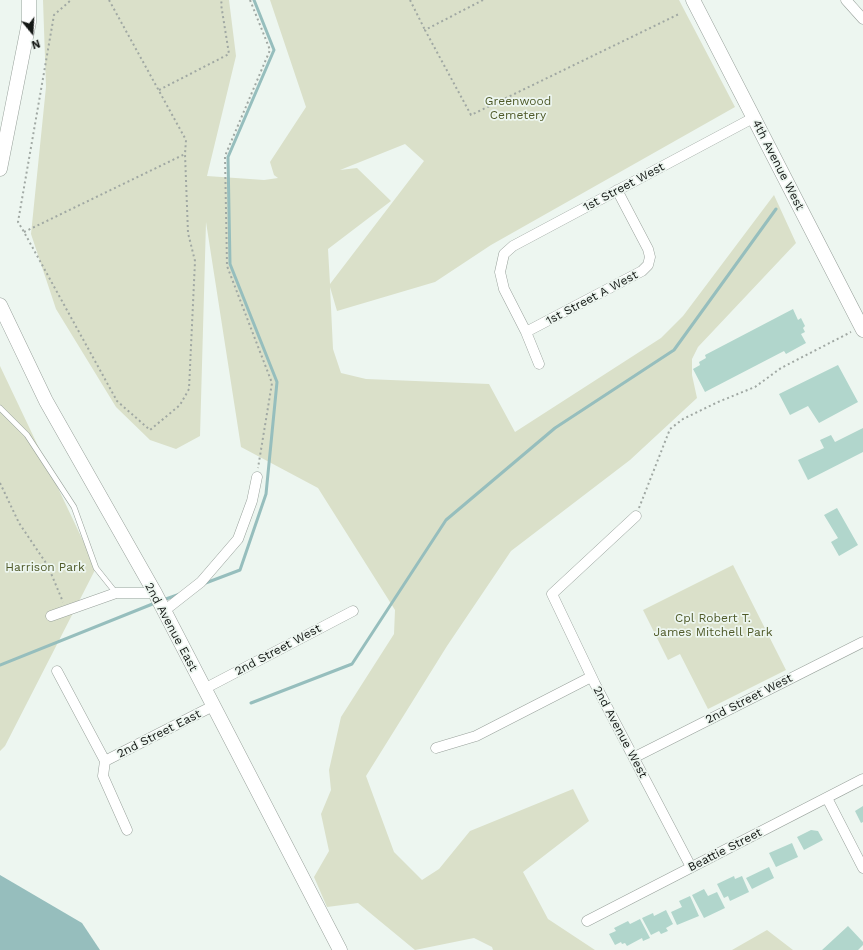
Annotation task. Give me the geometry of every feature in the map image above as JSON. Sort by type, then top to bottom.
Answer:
[{"type":"main road","points":[[0,169],[29,22],[29,0]]},
{"type":"main road","name":"4th Avenue West","points":[[693,0],[862,329]]},
{"type":"main road","name":"2nd Avenue East","points":[[0,304],[46,401],[155,594],[340,950]]},
{"type":"street","points":[[846,0],[863,19]]},
{"type":"street","name":"1st Street West","points":[[526,332],[504,289],[500,272],[504,254],[513,246],[753,118]]},
{"type":"street","name":"1st Street A West","points":[[526,332],[642,271],[648,265],[650,257],[648,249],[617,190]]},
{"type":"street","points":[[526,332],[539,364]]},
{"type":"street","points":[[164,611],[201,582],[238,539],[252,501],[257,477]]},
{"type":"street","name":"2nd Avenue West","points":[[636,516],[552,594],[591,677],[635,757],[691,867]]},
{"type":"street","points":[[51,616],[116,593],[155,594]]},
{"type":"street","name":"2nd Street West","points":[[204,689],[352,611]]},
{"type":"street","name":"2nd Street West","points":[[635,757],[863,642]]},
{"type":"street","points":[[58,671],[105,761],[103,776],[127,830]]},
{"type":"street","points":[[436,748],[476,736],[591,677]]},
{"type":"street","name":"2nd Street East","points":[[105,761],[213,706]]},
{"type":"street","name":"Beattie Street","points":[[587,921],[863,779]]},
{"type":"street","points":[[827,798],[863,868]]},
{"type":"lane","points":[[0,408],[27,435],[74,507],[96,568],[116,593]]},
{"type":"path","points":[[71,0],[54,15],[18,222],[117,401],[150,430],[180,405],[189,388],[195,261],[188,233],[185,154],[186,140],[109,0]]},
{"type":"path","points":[[158,90],[229,54],[220,4],[222,0]]},
{"type":"path","points":[[250,0],[270,50],[225,156],[227,266],[272,383],[257,477]]},
{"type":"path","points":[[410,0],[471,115],[679,14]]},
{"type":"path","points":[[425,30],[483,0]]},
{"type":"path","points":[[24,232],[185,154]]},
{"type":"path","points":[[636,516],[670,429],[683,419],[711,405],[755,388],[782,368],[862,329]]},
{"type":"path","points":[[0,483],[19,523],[48,566],[66,611]]},
{"type":"green space","name":"Greenwood Cemetery","points":[[43,0],[229,0],[236,56],[207,176],[264,180],[278,178],[274,175],[270,162],[306,107],[270,0],[679,0],[735,107],[491,245],[435,282],[337,311],[330,287],[333,349],[341,373],[366,379],[489,384],[515,432],[661,338],[683,316],[774,195],[796,243],[698,347],[692,359],[692,375],[697,398],[630,460],[511,551],[447,646],[366,776],[394,852],[422,880],[439,869],[470,831],[573,789],[589,821],[523,872],[548,919],[595,950],[493,950],[492,947],[474,938],[415,950],[358,903],[327,907],[314,877],[329,851],[321,814],[331,790],[329,770],[341,717],[394,634],[395,610],[318,488],[241,447],[206,222],[200,436],[176,449],[150,440],[116,407],[56,309],[31,234],[46,87]],"holes":[[[405,144],[424,161],[330,284],[328,249],[391,201],[357,168],[340,170]]]},
{"type":"green space","name":"Harrison Park","points":[[0,366],[96,568],[5,746],[0,751]]},
{"type":"green space","name":"Cpl Robert T. James Mitchell Park","points":[[733,565],[786,670],[708,709],[680,654],[668,660],[643,610]]},
{"type":"green space","points":[[767,930],[793,950],[732,950]]},
{"type":"water","points":[[0,875],[82,923],[100,950],[0,950]]},
{"type":"building","points":[[793,309],[798,320],[801,318],[805,326],[803,328],[805,332],[801,334],[806,343],[786,354],[784,351],[705,392],[693,369],[700,365],[699,362],[706,358],[705,355]]},
{"type":"building","points":[[838,365],[858,402],[819,423],[808,406],[790,415],[779,394]]},
{"type":"building","points":[[863,428],[863,452],[808,480],[798,460],[824,448],[820,440],[831,435],[835,442]]},
{"type":"building","points":[[837,508],[858,545],[839,556],[831,542],[838,538],[824,515]]},
{"type":"building","points":[[863,806],[863,822],[861,823],[855,811]]},
{"type":"building","points":[[811,830],[818,831],[823,840],[804,850],[797,837]]},
{"type":"building","points":[[792,843],[798,857],[776,867],[769,853]]},
{"type":"building","points":[[769,867],[774,878],[752,889],[746,878]]},
{"type":"building","points":[[734,876],[735,879],[742,876],[749,892],[730,901],[728,896],[724,898],[717,884]]},
{"type":"building","points":[[704,889],[708,896],[717,892],[725,908],[704,918],[692,895]]},
{"type":"building","points":[[690,896],[699,916],[677,925],[671,912],[682,907],[679,901]]},
{"type":"building","points":[[666,910],[673,924],[666,928],[668,931],[661,934],[659,931],[651,935],[642,918],[653,913],[654,916]]},
{"type":"building","points":[[640,919],[650,938],[643,941],[642,938],[627,946],[625,943],[622,944],[621,942],[615,945],[609,934],[616,931],[614,928],[628,921],[630,924]]},
{"type":"building","points":[[848,926],[863,942],[863,945],[858,950],[822,950]]},
{"type":"waterway","points":[[203,584],[240,570],[266,494],[277,382],[230,264],[228,157],[274,50],[254,0]]},
{"type":"waterway","points":[[251,703],[352,664],[446,520],[555,428],[674,350],[776,209]]},
{"type":"waterway","points":[[163,600],[180,594]]},
{"type":"waterway","points":[[0,665],[155,603]]}]
